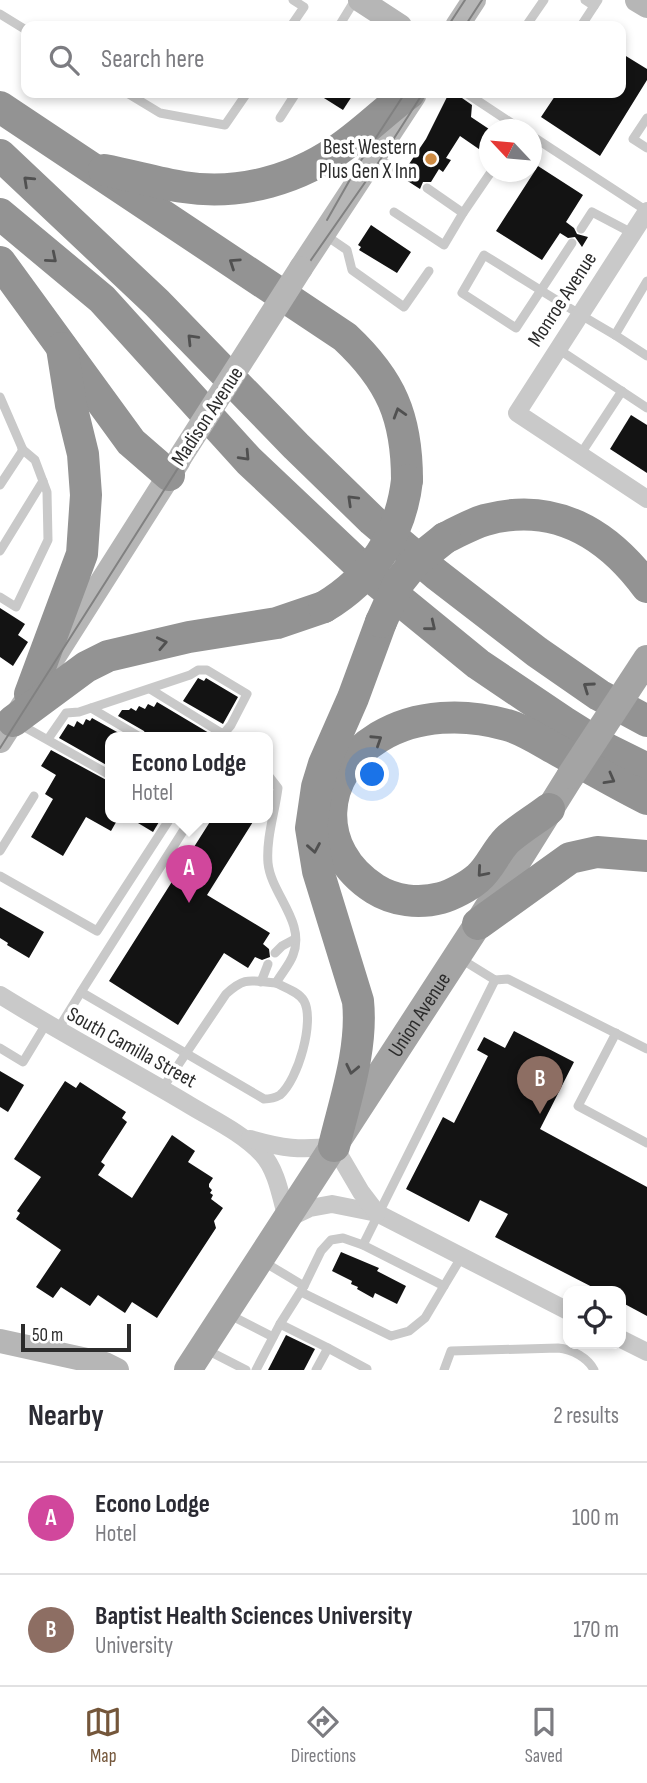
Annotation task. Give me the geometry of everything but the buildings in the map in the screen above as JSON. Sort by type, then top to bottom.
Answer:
[{"type":"highway","points":[[89,167],[195,188],[217,190],[262,184],[304,170],[331,155],[403,98]]},
{"type":"highway","points":[[0,107],[345,337],[374,367],[395,400],[405,438],[407,480],[401,513],[386,547],[355,585],[324,607],[277,623],[189,637],[108,656],[86,667],[4,732]]},
{"type":"highway","points":[[0,155],[158,303],[296,446],[372,520],[436,574],[537,652],[599,695],[647,721]]},
{"type":"highway","points":[[0,215],[102,299],[248,461],[374,579],[478,664],[607,749],[647,769]]},
{"type":"highway","points":[[0,262],[131,442],[175,466]]},
{"type":"highway","points":[[30,694],[82,554],[86,495],[83,454],[71,405],[62,348]]},
{"type":"highway","points":[[334,1146],[360,1019],[358,1001],[318,872],[311,828],[317,786],[324,764],[354,698],[381,621],[400,582],[415,562],[445,538],[482,521],[506,515],[546,514],[576,526],[613,548],[647,587]]},
{"type":"highway","points":[[550,809],[506,841],[478,878],[443,897],[426,901],[394,898],[354,874],[337,849],[331,827],[335,790],[353,759],[366,747],[378,738],[411,724],[452,716],[490,721],[523,731],[647,799]]},
{"type":"highway","points":[[478,924],[573,857],[597,852],[647,856]]},
{"type":"main road","name":"Union Avenue","points":[[195,1359],[647,659]]},
{"type":"street","points":[[358,0],[392,21]]},
{"type":"street","points":[[460,21],[474,0]]},
{"type":"street","points":[[637,0],[647,6]]},
{"type":"street","name":"Madison Avenue","points":[[4,732],[412,98]]},
{"type":"street","name":"Monroe Avenue","points":[[580,455],[517,413],[647,211]]},
{"type":"street","points":[[580,455],[647,499]]},
{"type":"street","name":"South Camilla Street","points":[[0,995],[52,1028],[243,1137],[264,1156],[275,1179],[287,1219]]},
{"type":"street","name":"South Camilla Street","points":[[243,1137],[285,1149],[310,1150],[334,1146]]},
{"type":"street","points":[[334,1146],[361,1192],[377,1213]]},
{"type":"street","points":[[287,1219],[310,1208],[332,1204],[377,1213],[563,1308]]},
{"type":"street","points":[[0,1341],[105,1364],[117,1370]]},
{"type":"street","points":[[626,1342],[647,1352]]},
{"type":"lane","points":[[293,0],[304,7],[294,21]]},
{"type":"lane","points":[[342,21],[358,0]]},
{"type":"lane","points":[[529,21],[544,0]]},
{"type":"lane","points":[[585,0],[596,3],[585,21]]},
{"type":"lane","points":[[0,14],[21,27]]},
{"type":"lane","points":[[135,98],[160,113],[225,125],[244,98]]},
{"type":"lane","points":[[280,118],[293,98]]},
{"type":"lane","points":[[474,98],[505,119]]},
{"type":"lane","points":[[647,118],[634,139],[647,148]]},
{"type":"lane","points":[[542,143],[647,211]]},
{"type":"lane","points":[[374,157],[404,173]]},
{"type":"lane","points":[[394,212],[444,245],[484,182]]},
{"type":"lane","points":[[427,188],[463,213]]},
{"type":"lane","points":[[581,229],[592,212],[632,233]]},
{"type":"lane","points":[[324,234],[347,250],[352,270],[404,307],[429,271]]},
{"type":"lane","points":[[572,243],[541,290],[516,328],[462,293],[484,255],[541,290],[579,315],[615,335],[647,356]]},
{"type":"lane","points":[[615,335],[647,281]]},
{"type":"lane","points":[[558,349],[647,408]]},
{"type":"lane","points":[[580,455],[622,391]]},
{"type":"lane","points":[[0,397],[22,449],[35,460],[47,492],[48,540],[16,607],[0,597]]},
{"type":"lane","points":[[0,485],[22,449]]},
{"type":"lane","points":[[0,551],[43,481]]},
{"type":"lane","points":[[48,739],[66,713],[79,712],[150,689],[198,670],[207,670],[247,694],[224,732]]},
{"type":"lane","points":[[150,689],[217,732]]},
{"type":"lane","points":[[91,708],[132,732]]},
{"type":"lane","points":[[4,732],[48,739],[105,772]]},
{"type":"lane","points":[[273,782],[278,788],[273,818]]},
{"type":"lane","points":[[0,851],[33,796]]},
{"type":"lane","points":[[0,876],[97,931],[167,823]]},
{"type":"lane","points":[[0,1048],[23,1062],[52,1028],[81,992],[188,823]]},
{"type":"lane","points":[[272,823],[268,861],[271,881],[289,910],[295,939],[294,954],[276,983]]},
{"type":"lane","points":[[275,953],[295,939]]},
{"type":"lane","points":[[456,957],[495,980],[508,979],[647,1049]]},
{"type":"lane","points":[[261,982],[268,964]]},
{"type":"lane","points":[[363,1245],[495,980]]},
{"type":"lane","points":[[81,992],[185,1054],[264,1099],[281,1094],[295,1069],[306,1040],[309,1012],[302,997],[276,983],[239,982],[226,994],[185,1054],[162,1089]]},
{"type":"lane","points":[[616,1033],[578,1106],[647,1143]]},
{"type":"lane","points":[[256,1370],[280,1324],[303,1289],[321,1251],[331,1240],[343,1238],[363,1245],[444,1286]]},
{"type":"lane","points":[[259,1259],[303,1289],[391,1336],[409,1331],[425,1318],[462,1256]]},
{"type":"lane","points":[[225,1312],[273,1337]]},
{"type":"lane","points":[[280,1324],[367,1369]]},
{"type":"lane","points":[[316,1370],[328,1348]]},
{"type":"lane","points":[[444,1370],[452,1352],[558,1348],[567,1349],[590,1362],[594,1370]]},
{"type":"lane","points":[[195,1359],[246,1370]]},
{"type":"tram line","points":[[451,21],[465,0]]},
{"type":"tram line","points":[[468,21],[482,0]]},
{"type":"tram line","points":[[327,220],[360,162],[402,98]]},
{"type":"tram line","points":[[0,748],[304,270],[420,98]]},
{"type":"place","name":"Best Western Plus Gen X Inn","points":[[431,159]]},
{"type":"place","name":"Econo Lodge","points":[[189,903]]},
{"type":"place","name":"Baptist Health Sciences University","points":[[540,1114]]}]
